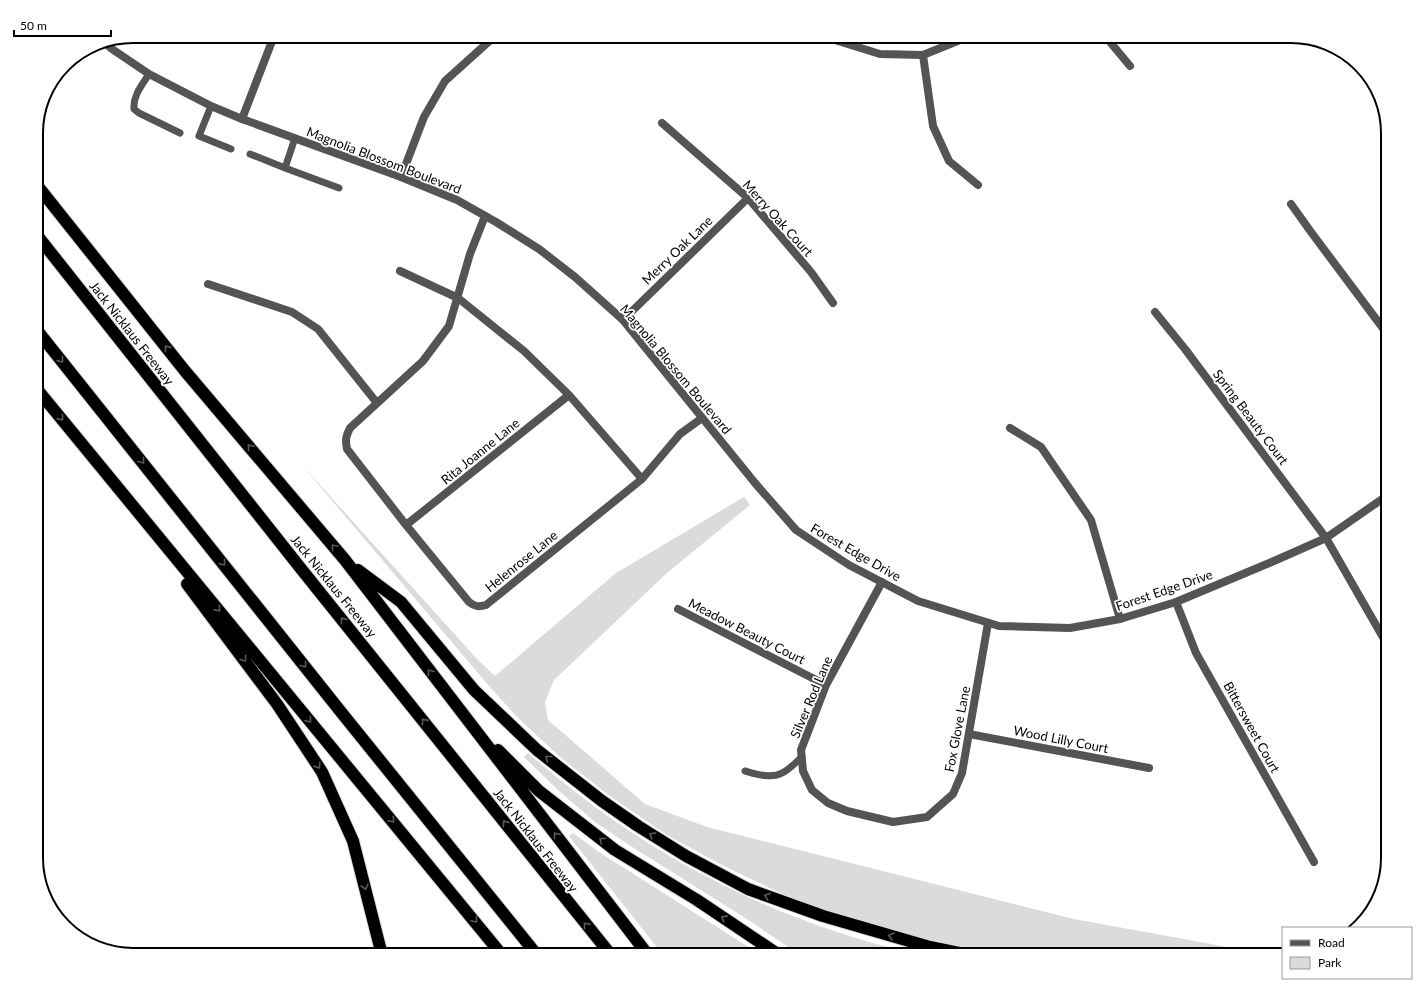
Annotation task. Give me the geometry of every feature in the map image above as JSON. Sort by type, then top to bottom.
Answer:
[{"type":"highway","points":[[43,193],[185,371],[345,560],[643,948]]},
{"type":"highway","name":"Jack Nicklaus Freeway","points":[[43,243],[605,948]]},
{"type":"highway","points":[[43,338],[341,712],[532,948]]},
{"type":"highway","points":[[43,397],[496,948]]},
{"type":"highway","points":[[86,449],[277,704],[322,772],[353,841],[380,948]]},
{"type":"highway","points":[[345,560],[401,602],[474,690],[537,750],[602,801],[644,830],[686,856],[748,889],[830,918],[935,948]]},
{"type":"highway","points":[[462,714],[539,791],[615,850],[697,900],[769,948]]},
{"type":"street","points":[[242,119],[271,43]]},
{"type":"street","points":[[401,177],[424,117],[445,80],[487,43]]},
{"type":"street","points":[[844,43],[880,54],[922,55],[952,43]]},
{"type":"street","points":[[1111,43],[1130,66]]},
{"type":"street","name":"Magnolia Blossom Boulevard","points":[[109,46],[149,74],[211,106],[242,119],[401,177],[457,200],[545,254],[575,277],[623,320],[755,483]]},
{"type":"street","points":[[922,55],[933,126],[949,161],[978,185]]},
{"type":"street","name":"Merry Oak Court","points":[[662,123],[748,198],[811,272],[833,303]]},
{"type":"street","name":"Merry Oak Lane","points":[[623,320],[748,198]]},
{"type":"street","points":[[1291,204],[1310,232],[1381,326]]},
{"type":"street","name":"Helenrose Lane","points":[[485,216],[470,254],[449,326],[423,361],[350,428],[345,441],[347,449],[406,525],[469,602],[474,606],[480,607],[486,605],[642,480],[680,434],[702,418]]},
{"type":"street","points":[[400,271],[458,298],[524,351],[569,395],[642,480]]},
{"type":"street","points":[[208,284],[292,312],[318,329],[377,403]]},
{"type":"street","name":"Spring Beauty Court","points":[[1155,312],[1185,349],[1326,538],[1381,634]]},
{"type":"street","name":"Rita Joanne Lane","points":[[406,525],[569,395]]},
{"type":"street","points":[[1010,428],[1041,447],[1091,520],[1120,619]]},
{"type":"street","name":"Forest Edge Drive","points":[[755,483],[796,530],[850,565],[918,601],[998,626],[1070,628],[1120,619],[1176,602],[1326,538],[1381,500]]},
{"type":"street","name":"Silver Rod Lane","points":[[882,582],[826,685],[801,750],[803,772],[812,790],[828,804],[847,811],[893,822]]},
{"type":"street","name":"Bittersweet Court","points":[[1176,602],[1196,653],[1314,862]]},
{"type":"street","name":"Meadow Beauty Court","points":[[678,609],[826,685]]},
{"type":"street","name":"Fox Glove Lane","points":[[893,822],[927,817],[953,794],[962,773],[988,623]]},
{"type":"street","name":"Wood Lilly Court","points":[[969,734],[1149,768]]},
{"type":"lane","points":[[149,74],[137,92],[134,109],[180,134]]},
{"type":"lane","points":[[211,106],[199,136],[231,149]]},
{"type":"lane","points":[[285,168],[295,138]]},
{"type":"lane","points":[[250,154],[339,188]]},
{"type":"lane","points":[[745,772],[775,776],[783,773],[802,757]]},
{"type":"green space","points":[[301,464],[477,659],[495,676],[616,573],[744,497],[750,505],[667,573],[554,680],[545,702],[548,720],[645,804],[707,827],[1074,919],[1234,948],[964,948],[920,939],[837,916],[780,893],[720,864],[667,835],[607,794],[559,756],[516,716]]},
{"type":"green space","points":[[528,753],[590,803],[647,843],[721,884],[799,919],[839,933],[892,948],[790,948],[595,822],[559,791],[524,757]]},
{"type":"green space","points":[[573,833],[599,852],[750,948],[657,948],[569,836]]}]
